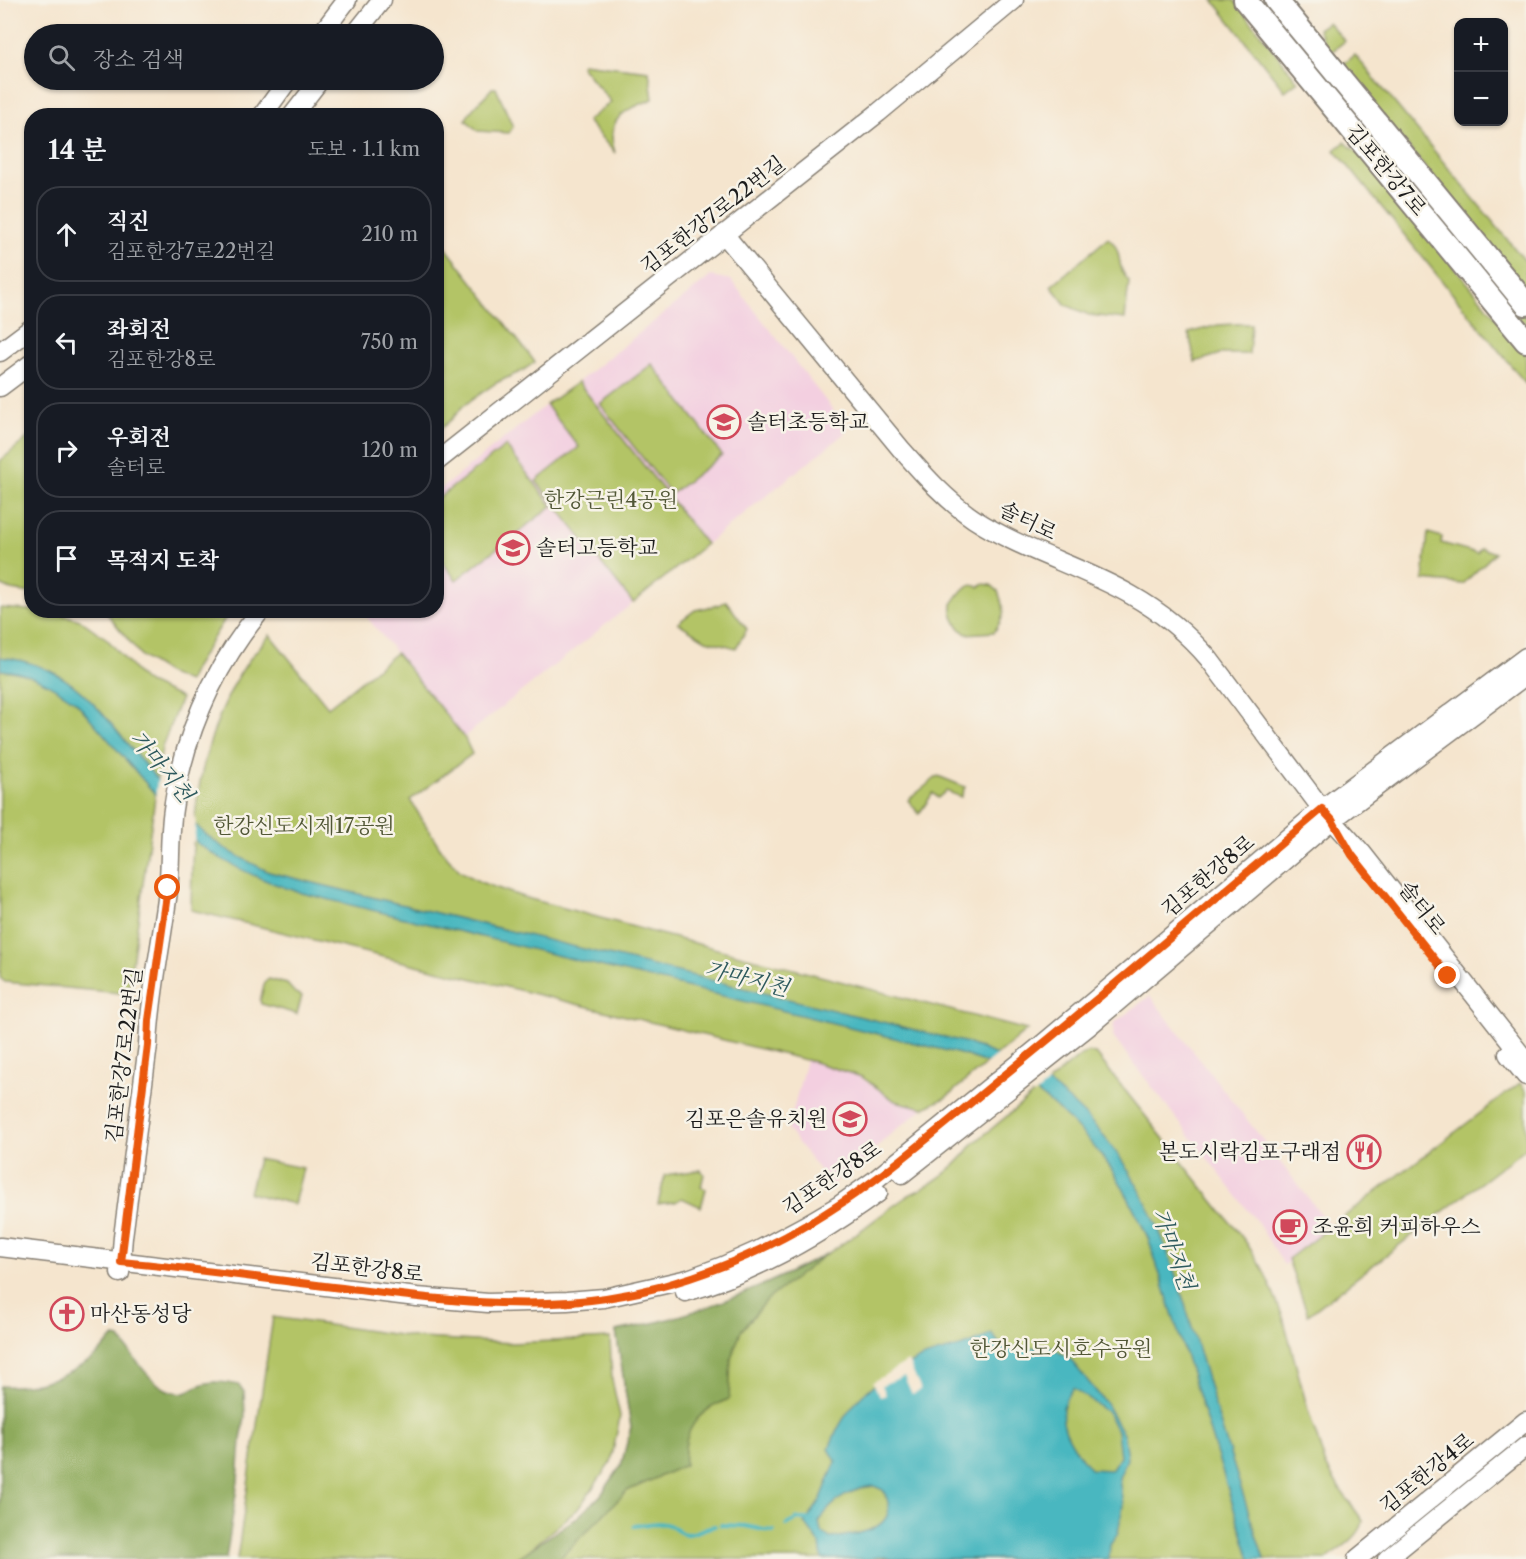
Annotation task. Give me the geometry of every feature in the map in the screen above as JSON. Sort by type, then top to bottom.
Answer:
[{"type":"main road","name":"김포한강7로","points":[[1245,0],[1526,341]]},
{"type":"main road","name":"김포한강7로","points":[[1276,0],[1526,304]]},
{"type":"street","points":[[329,24],[347,0]]},
{"type":"street","points":[[363,24],[382,0]]},
{"type":"street","name":"김포한강7로22번길","points":[[444,456],[878,113],[1014,0]]},
{"type":"street","points":[[268,108],[281,90]]},
{"type":"street","points":[[298,108],[312,90]]},
{"type":"street","name":"솔터로","points":[[724,234],[901,449],[956,506],[986,526],[1130,594],[1157,611],[1192,639],[1223,676],[1327,815],[1352,855],[1526,1076]]},
{"type":"street","points":[[0,352],[24,334]]},
{"type":"street","points":[[0,387],[24,369]]},
{"type":"street","name":"김포한강7로22번길","points":[[121,1267],[148,1045],[149,1020],[168,888],[172,810],[181,766],[201,706],[220,668],[255,618]]},
{"type":"street","name":"김포한강8로","points":[[0,1247],[121,1267],[422,1308],[497,1313],[573,1313],[649,1302],[727,1279],[827,1227],[883,1189],[987,1098],[1044,1052],[1098,1018],[1327,815],[1526,657]]},
{"type":"street","name":"김포한강8로","points":[[1327,815],[1526,675]]},
{"type":"street","name":"솔터로","points":[[1327,815],[1362,853],[1526,1061]]},
{"type":"street","name":"김포한강8로","points":[[0,1257],[121,1267]]},
{"type":"street","name":"김포한강4로","points":[[1357,1559],[1526,1421]]},
{"type":"street","name":"김포한강4로","points":[[1387,1559],[1526,1446]]},
{"type":"shaded area","name":"솔터초등학교","points":[[711,276],[731,280],[833,410],[845,433],[706,544],[578,382]]},
{"type":"shaded area","name":"솔터고등학교","points":[[546,405],[579,447],[536,481],[633,603],[464,737],[368,618],[444,618],[444,486]]},
{"type":"shaded area","points":[[1150,996],[1332,1228],[1284,1265],[1257,1222],[1113,1037],[1114,1023]]},
{"type":"shaded area","name":"김포은솔유치원","points":[[806,1060],[855,1074],[895,1101],[924,1108],[887,1137],[861,1163],[831,1185],[788,1130]]},
{"type":"green space","points":[[1213,0],[1234,0],[1298,81],[1285,91]]},
{"type":"green space","points":[[1328,22],[1345,41],[1330,53],[1318,29]]},
{"type":"green space","points":[[1355,55],[1526,262],[1526,289],[1341,66]]},
{"type":"green space","points":[[582,63],[649,71],[653,99],[626,111],[615,123],[612,141],[615,153],[587,121],[611,102],[581,66]]},
{"type":"green space","points":[[1329,80],[1526,317],[1526,327],[1325,82]]},
{"type":"green space","points":[[492,88],[496,88],[513,127],[509,133],[478,131],[466,120],[473,108]]},
{"type":"green space","points":[[1345,142],[1369,163],[1526,354],[1526,384],[1335,150]]},
{"type":"green space","points":[[1108,238],[1116,248],[1122,270],[1129,281],[1125,319],[1089,315],[1066,305],[1051,286]]},
{"type":"green space","points":[[444,245],[535,362],[496,383],[463,406],[444,426]]},
{"type":"green space","points":[[1251,324],[1249,354],[1221,354],[1195,362],[1189,333],[1218,325]]},
{"type":"green space","points":[[652,364],[722,455],[671,494],[600,404]]},
{"type":"green space","name":"한강근린4공원","points":[[578,382],[706,544],[633,603],[536,481],[579,447],[546,405]]},
{"type":"green space","points":[[24,441],[24,592],[0,585],[0,461]]},
{"type":"green space","points":[[506,446],[552,506],[456,580],[444,564],[444,494]]},
{"type":"green space","points":[[1428,533],[1442,537],[1441,543],[1477,553],[1481,548],[1495,553],[1463,584],[1423,580]]},
{"type":"green space","points":[[983,584],[991,585],[998,591],[1003,616],[994,632],[966,634],[955,621],[952,604],[966,587],[974,585],[979,587]]},
{"type":"green space","points":[[726,601],[747,629],[736,648],[706,640],[678,623],[695,610],[719,605]]},
{"type":"green space","points":[[0,608],[24,610],[24,618],[80,620],[107,639],[144,681],[181,698],[162,747],[129,985],[119,993],[5,982],[0,978],[2,944],[0,924]]},
{"type":"green space","points":[[111,618],[226,618],[188,682],[167,673],[142,657]]},
{"type":"green space","name":"한강신도시제17공원","points":[[270,635],[328,707],[396,653],[464,737],[472,754],[410,800],[442,851],[460,871],[480,882],[523,897],[1027,1030],[945,1098],[924,1108],[895,1101],[862,1077],[814,1062],[191,910],[195,814],[207,751],[233,687],[249,660]]},
{"type":"green space","points":[[938,776],[965,787],[961,797],[946,791],[938,798],[933,793],[919,814],[908,800]]},
{"type":"green space","points":[[269,979],[287,984],[295,993],[302,996],[297,1014],[261,1004],[265,982]]},
{"type":"green space","name":"한강신도시호수공원","points":[[1089,1052],[1097,1055],[1246,1242],[1263,1269],[1283,1317],[1326,1466],[1363,1521],[1354,1538],[1326,1559],[237,1559],[273,1317],[420,1338],[512,1343],[610,1338],[612,1380],[620,1416],[611,1462],[578,1509],[524,1554],[579,1516],[601,1495],[621,1466],[631,1427],[616,1331],[670,1319],[724,1302],[776,1280],[825,1255],[906,1197],[942,1175],[959,1161],[973,1144],[1081,1055]]},
{"type":"green space","points":[[1520,1083],[1526,1091],[1526,1148],[1308,1315],[1288,1259]]},
{"type":"green space","points":[[258,1159],[303,1168],[294,1204],[249,1193]]},
{"type":"green space","points":[[701,1170],[704,1174],[701,1187],[706,1189],[701,1207],[682,1198],[675,1202],[658,1204],[665,1175]]},
{"type":"green space","points":[[826,1254],[767,1300],[741,1331],[731,1359],[729,1399],[708,1409],[694,1423],[686,1442],[685,1465],[627,1491],[559,1559],[516,1559],[579,1516],[601,1495],[621,1466],[631,1427],[616,1331],[671,1318],[724,1301]]},
{"type":"green space","points":[[115,1337],[120,1338],[139,1365],[156,1383],[166,1389],[185,1392],[203,1384],[218,1382],[239,1385],[244,1392],[245,1417],[226,1559],[0,1559],[0,1386],[39,1383],[76,1369],[98,1354]]},
{"type":"water","points":[[0,657],[43,667],[76,687],[103,715],[198,828],[226,849],[269,872],[964,1042],[1012,1063],[1047,1082],[1089,1119],[1115,1151],[1137,1185],[1155,1220],[1170,1257],[1264,1559],[1250,1559],[1149,1240],[1136,1212],[1116,1176],[1099,1152],[1060,1112],[1030,1088],[998,1068],[964,1055],[302,893],[261,879],[235,867],[198,844],[76,702],[31,676],[0,670]]},
{"type":"water","points":[[991,1333],[1006,1348],[1051,1347],[1069,1358],[1105,1402],[1124,1436],[1127,1459],[1119,1478],[1123,1505],[1118,1533],[1110,1545],[1109,1559],[892,1559],[879,1556],[871,1559],[822,1559],[820,1544],[805,1523],[820,1501],[836,1461],[829,1449],[844,1418],[865,1393],[891,1373],[922,1358]],"holes":[[[1073,1388],[1108,1413],[1117,1431],[1120,1456],[1111,1470],[1090,1469],[1065,1430],[1063,1409]],[[874,1486],[883,1490],[888,1503],[888,1514],[883,1522],[864,1532],[841,1537],[830,1538],[821,1531],[819,1522],[835,1503],[849,1493]]]},
{"type":"pier","points":[[158,776],[196,820],[194,843],[155,799]]},
{"type":"pier","points":[[1000,1053],[1049,1082],[1034,1095],[984,1066]]},
{"type":"pier","points":[[908,1361],[921,1390],[912,1394],[904,1376],[882,1385],[886,1395],[880,1397],[873,1382]]},
{"type":"waterway","points":[[786,1525],[798,1519],[807,1519]]},
{"type":"waterway","points":[[634,1526],[665,1524],[687,1534],[715,1526]]},
{"type":"waterway","points":[[721,1525],[774,1531]]},
{"type":"place","name":"솔터초등학교","points":[[724,422]]},
{"type":"place","name":"솔터고등학교","points":[[513,548]]},
{"type":"place","name":"김포은솔유치원","points":[[850,1119]]},
{"type":"place","name":"본도시락김포구래점","points":[[1364,1152]]},
{"type":"place","name":"조윤희 커피하우스","points":[[1290,1227]]},
{"type":"place","name":"마산동성당","points":[[67,1314]]},
{"type":"route","points":[[168,888],[149,1020],[148,1045],[121,1262],[417,1297],[488,1302],[604,1299],[688,1279],[759,1250],[838,1206],[874,1180],[1038,1048],[1322,809],[1332,820],[1352,855],[1448,976]]},
{"type":"water label","name":"가마지천","points":[[162,766]]},
{"type":"water label","name":"가마지천","points":[[747,978]]},
{"type":"water label","name":"가마지천","points":[[1174,1249]]}]
